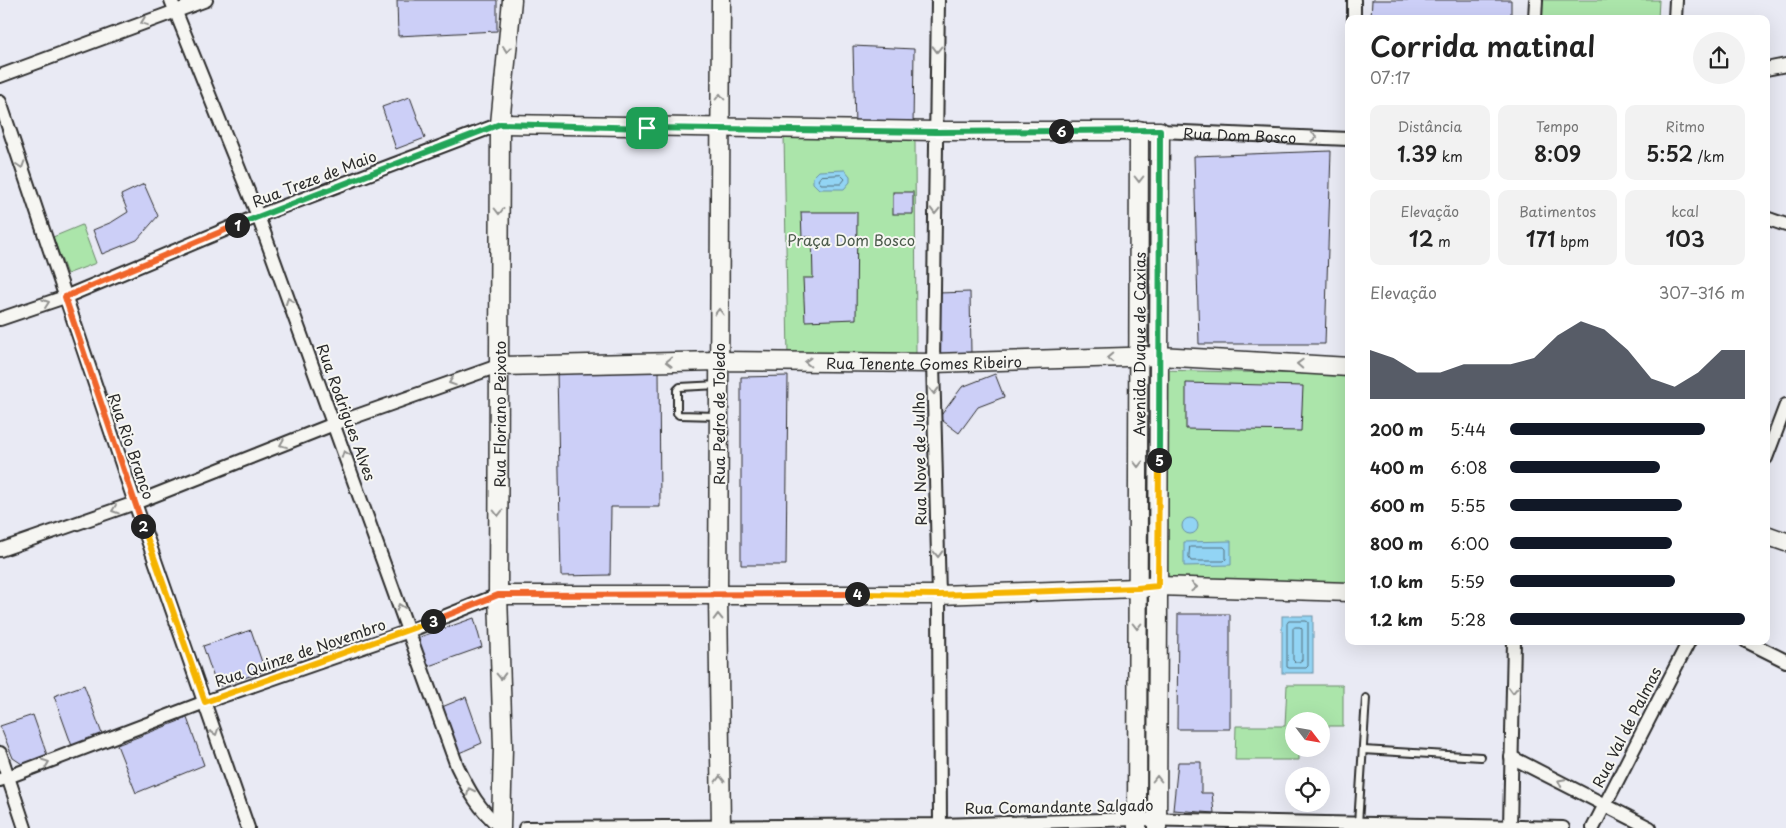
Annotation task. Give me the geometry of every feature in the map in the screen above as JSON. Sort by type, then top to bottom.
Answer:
[{"type":"main road","name":"Rua Floriano Peixoto","points":[[501,828],[503,746],[498,595],[500,124],[512,0]]},
{"type":"main road","name":"Rua Pedro de Toledo","points":[[721,0],[718,361],[721,828]]},
{"type":"main road","name":"Rua Dom Bosco","points":[[500,124],[937,132],[1160,130]]},
{"type":"main road","name":"Avenida Duque de Caxias","points":[[1137,824],[1139,130]]},
{"type":"main road","name":"Avenida Duque de Caxias","points":[[1157,824],[1160,130]]},
{"type":"main road","name":"Rua Tenente Gomes Ribeiro","points":[[498,366],[718,361],[933,363],[1159,356],[1345,367]]},
{"type":"main road","points":[[1770,536],[1786,542]]},
{"type":"main road","points":[[498,595],[939,595],[1158,586],[1345,592]]},
{"type":"street","points":[[0,76],[173,5],[206,0]]},
{"type":"street","name":"Rua Nove de Julho","points":[[938,0],[933,363],[939,595],[940,827]]},
{"type":"street","points":[[1354,0],[1354,15]]},
{"type":"street","points":[[1535,15],[1536,0]]},
{"type":"street","points":[[1675,15],[1676,0]]},
{"type":"street","name":"Rua Rodrigues Alves","points":[[173,5],[258,216],[457,766],[472,797],[485,814],[501,828]]},
{"type":"street","points":[[1770,68],[1786,65]]},
{"type":"street","name":"Rua Rio Branco","points":[[0,102],[135,503],[248,828]]},
{"type":"street","name":"Rua Treze de Maio","points":[[0,319],[65,297],[258,216],[500,124]]},
{"type":"street","name":"Rua Dom Bosco","points":[[1160,130],[1345,139]]},
{"type":"street","points":[[1770,219],[1786,225]]},
{"type":"street","points":[[0,550],[135,503],[334,424],[498,366]]},
{"type":"street","points":[[1770,447],[1786,405]]},
{"type":"street","name":"Rua Quinze de Novembro","points":[[4,778],[205,702],[409,631],[498,595]]},
{"type":"street","points":[[1510,827],[1514,645]]},
{"type":"street","name":"Rua Val de Palmas","points":[[1593,828],[1687,645]]},
{"type":"street","points":[[1754,645],[1786,661]]},
{"type":"street","points":[[0,753],[4,778],[25,828]]},
{"type":"street","points":[[1511,757],[1650,828]]},
{"type":"street","name":"Rua Comandante Salgado","points":[[525,828],[940,827],[1137,824],[1563,828]]},
{"type":"lane","points":[[718,385],[680,386],[677,390],[677,413],[682,416],[718,416]]},
{"type":"lane","points":[[1360,826],[1366,698]]},
{"type":"lane","points":[[1363,750],[1481,757]]},
{"type":"green space","points":[[1539,0],[1659,0],[1658,15],[1538,15]]},
{"type":"green space","name":"Praça Dom Bosco","points":[[784,135],[915,137],[916,357],[788,357]]},
{"type":"green space","points":[[82,225],[96,263],[67,274],[53,237]]},
{"type":"green space","points":[[1161,370],[1345,375],[1345,586],[1160,584]]},
{"type":"green space","points":[[1287,685],[1343,685],[1343,726],[1330,726],[1330,712],[1286,712]]},
{"type":"green space","points":[[1236,726],[1285,726],[1285,758],[1299,758],[1299,760],[1235,760]]},
{"type":"water","points":[[845,170],[850,176],[850,182],[844,189],[819,189],[813,183],[813,177],[819,171]]},
{"type":"water","points":[[1187,518],[1193,518],[1198,523],[1196,532],[1187,534],[1182,529],[1182,523]]},
{"type":"water","points":[[1231,541],[1231,565],[1184,566],[1184,542]]},
{"type":"water","points":[[1282,616],[1313,616],[1313,673],[1282,673]]},
{"type":"building","points":[[397,0],[497,0],[497,31],[398,36]]},
{"type":"building","points":[[1372,0],[1511,0],[1511,15],[1371,15]]},
{"type":"building","points":[[853,46],[914,49],[913,127],[855,126]]},
{"type":"building","points":[[410,97],[425,138],[396,149],[382,107]]},
{"type":"building","points":[[1331,151],[1325,344],[1199,344],[1194,156]]},
{"type":"building","points":[[144,184],[158,216],[137,240],[102,254],[93,230],[112,222],[128,212],[121,195]]},
{"type":"building","points":[[893,192],[913,192],[913,214],[893,214]]},
{"type":"building","points":[[801,212],[857,212],[856,319],[805,321],[803,278],[813,278],[812,237],[802,237]]},
{"type":"building","points":[[970,292],[971,354],[940,355],[938,293]]},
{"type":"building","points":[[557,370],[659,370],[660,507],[611,507],[610,575],[561,576]]},
{"type":"building","points":[[995,374],[1004,397],[978,407],[959,433],[939,418],[962,387]]},
{"type":"building","points":[[788,376],[786,565],[741,565],[741,377]]},
{"type":"building","points":[[1186,383],[1303,386],[1301,431],[1186,429]]},
{"type":"building","points":[[1178,614],[1230,614],[1230,729],[1177,729]]},
{"type":"building","points":[[474,618],[482,647],[426,667],[417,638]]},
{"type":"building","points":[[251,630],[265,671],[217,687],[203,646]]},
{"type":"building","points":[[84,685],[102,734],[72,746],[54,696]]},
{"type":"building","points":[[466,697],[482,743],[459,753],[442,707]]},
{"type":"building","points":[[33,715],[47,755],[22,764],[13,758],[0,726]]},
{"type":"building","points":[[187,718],[204,765],[136,793],[117,745]]},
{"type":"building","points":[[1178,762],[1201,762],[1201,793],[1212,793],[1214,813],[1173,810]]},
{"type":"route","points":[[500,124],[647,128],[937,132],[1160,130],[1158,586],[939,595],[498,595],[409,631],[205,702],[65,297],[258,216],[500,124]]}]
